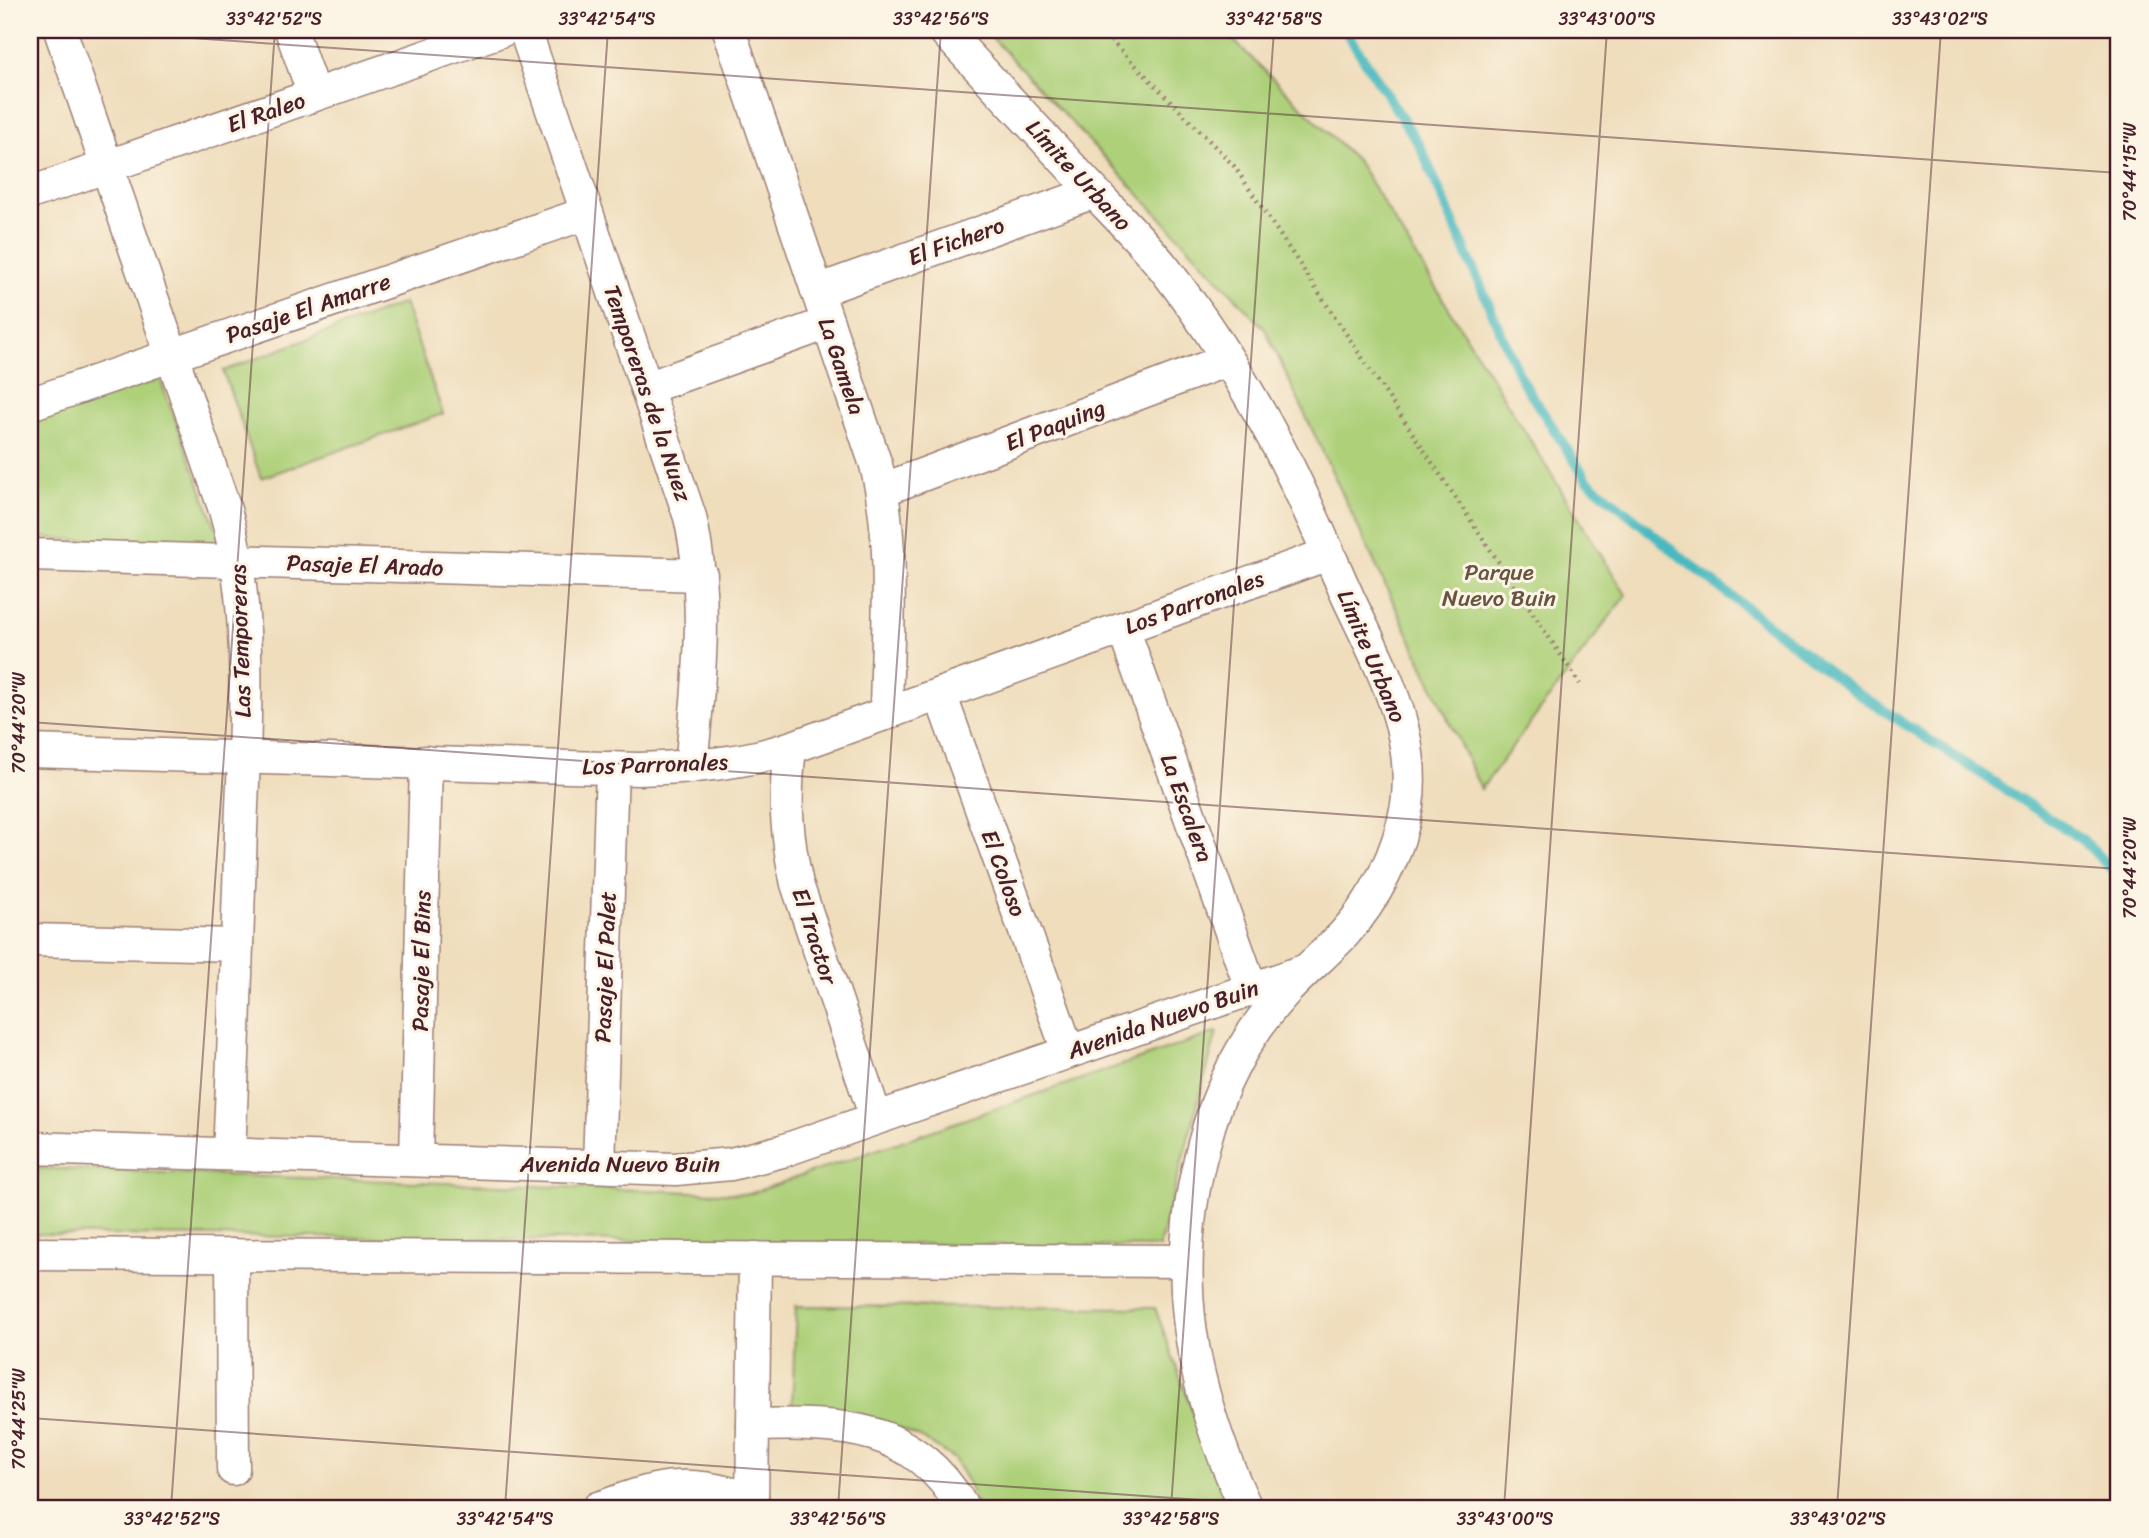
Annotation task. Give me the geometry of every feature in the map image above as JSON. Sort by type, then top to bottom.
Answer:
[{"type":"street","name":"Las Temporeras","points":[[60,30],[225,510],[238,562],[243,603],[243,757],[229,1154]]},
{"type":"street","points":[[291,30],[314,95]]},
{"type":"street","name":"El Raleo","points":[[30,193],[503,30]]},
{"type":"street","name":"Temporeras de la Nuez","points":[[525,30],[690,517],[701,576],[701,645],[691,767]]},
{"type":"street","name":"La Gamela","points":[[729,30],[882,491],[888,533],[886,714]]},
{"type":"street","name":"Límite Urbano","points":[[944,30],[1164,269],[1227,360],[1279,449],[1397,704],[1404,726],[1408,789],[1402,825],[1391,859],[1378,886],[1345,932],[1305,971],[1259,1023],[1240,1053],[1215,1108],[1194,1181],[1185,1261],[1187,1304],[1199,1382],[1215,1434],[1246,1508]]},
{"type":"street","name":"El Fichero","points":[[817,291],[1094,192]]},
{"type":"street","name":"Pasaje El Amarre","points":[[30,404],[587,213]]},
{"type":"street","points":[[646,388],[828,323]]},
{"type":"street","name":"El Paquing","points":[[882,491],[1227,360]]},
{"type":"street","name":"Los Parronales","points":[[30,751],[612,768],[691,767],[736,762],[790,748],[1328,554]]},
{"type":"street","name":"Pasaje El Arado","points":[[30,555],[701,576]]},
{"type":"street","name":"La Escalera","points":[[1123,628],[1251,988]]},
{"type":"street","name":"El Coloso","points":[[940,694],[1068,1051]]},
{"type":"street","name":"El Tractor","points":[[790,748],[785,812],[797,884],[876,1118]]},
{"type":"street","name":"Pasaje El Bins","points":[[416,1160],[426,762]]},
{"type":"street","name":"Pasaje El Palet","points":[[599,1166],[612,768]]},
{"type":"street","points":[[30,940],[237,946]]},
{"type":"street","name":"Avenida Nuevo Buin","points":[[30,1149],[676,1169],[731,1164],[782,1152],[1305,971]]},
{"type":"street","points":[[30,1254],[1185,1261]]},
{"type":"street","points":[[232,1255],[233,1469]]},
{"type":"street","points":[[598,1508],[676,1487],[705,1489],[752,1503],[755,1258]]},
{"type":"street","points":[[753,1424],[837,1425],[890,1439],[914,1452],[935,1470],[963,1508]]},
{"type":"path","points":[[1101,30],[1234,166],[1580,684]]},
{"type":"green space","name":"Parque Nuevo Buin","points":[[985,30],[1223,30],[1358,162],[1626,595],[1481,789],[1265,329]]},
{"type":"green space","points":[[404,303],[443,414],[261,478],[223,371]]},
{"type":"green space","points":[[160,379],[224,549],[30,537],[30,423]]},
{"type":"green space","points":[[1217,1032],[1159,1247],[30,1234],[30,1168],[749,1194]]},
{"type":"green space","points":[[796,1306],[1155,1308],[1228,1508],[977,1508],[969,1484],[954,1459],[922,1438],[880,1420],[792,1408]]},
{"type":"waterway","points":[[1345,30],[1420,146],[1521,379],[1587,480],[1851,689],[2083,840],[2119,877]]}]
